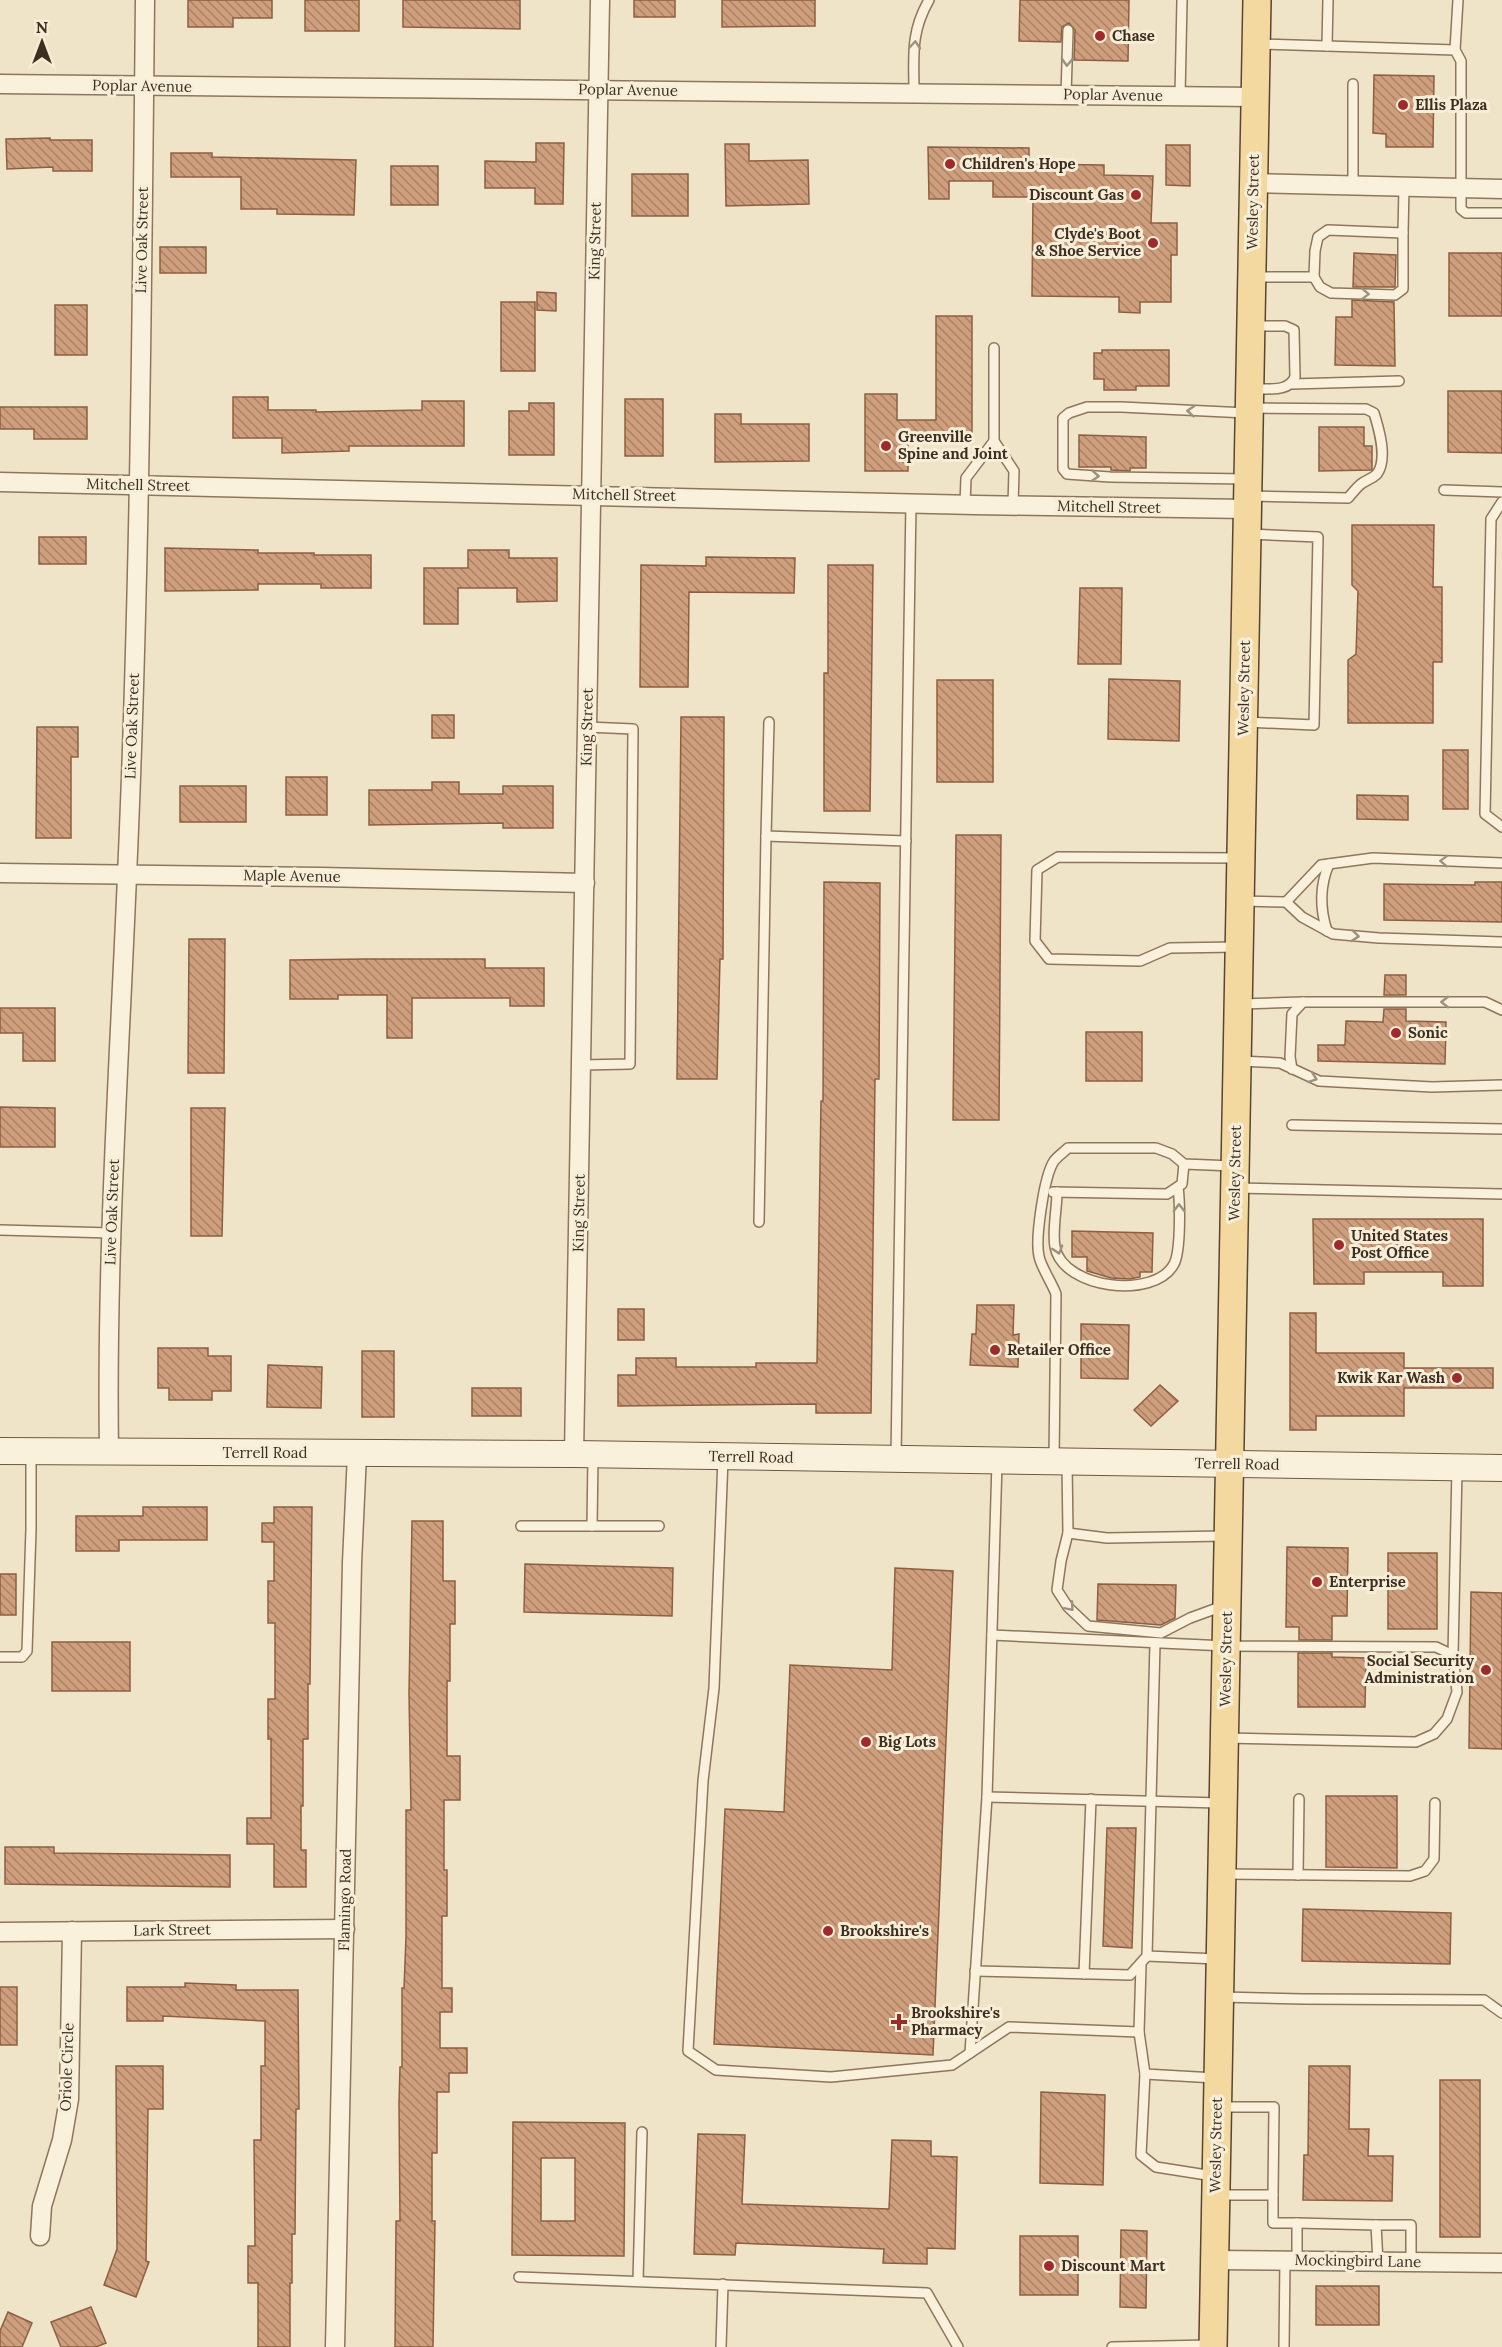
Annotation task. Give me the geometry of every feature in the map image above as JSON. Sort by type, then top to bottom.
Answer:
[{"type":"main road","name":"Wesley Street","points":[[1213,2346],[1257,0]]},
{"type":"street","name":"Live Oak Street","points":[[109,1452],[108,1351],[116,1086],[128,874],[138,484],[145,0]]},
{"type":"street","name":"King Street","points":[[584,1454],[581,1065],[600,0]]},
{"type":"street","name":"Poplar Avenue","points":[[0,84],[1255,97]]},
{"type":"street","points":[[1254,183],[1502,189]]},
{"type":"street","name":"Mitchell Street","points":[[0,482],[1013,505],[1247,505]]},
{"type":"street","name":"Maple Avenue","points":[[0,873],[585,883]]},
{"type":"street","name":"Terrell Road","points":[[0,1451],[584,1454],[1502,1468]]},
{"type":"street","name":"Flamingo Road","points":[[335,2347],[352,1575],[357,1454]]},
{"type":"street","name":"Lark Street","points":[[0,1932],[345,1929]]},
{"type":"street","name":"Oriole Circle","points":[[40,2236],[42,2206],[62,2140],[69,2099],[72,1931]]},
{"type":"street","name":"Mockingbird Lane","points":[[1214,2260],[1502,2263]]},
{"type":"lane","points":[[914,93],[914,44],[919,18],[929,0]]},
{"type":"lane","points":[[1180,96],[1182,0]]},
{"type":"lane","points":[[1327,46],[1328,0]]},
{"type":"lane","points":[[1458,0],[1455,50],[1461,61],[1461,209],[1466,213],[1502,213]]},
{"type":"lane","points":[[1066,95],[1068,30]]},
{"type":"lane","points":[[1256,44],[1455,50]]},
{"type":"lane","points":[[1353,84],[1353,185]]},
{"type":"lane","points":[[1403,233],[1328,230],[1318,237],[1314,277],[1320,287],[1331,293],[1395,295],[1403,289],[1404,187]]},
{"type":"lane","points":[[1252,277],[1314,277]]},
{"type":"lane","points":[[1251,326],[1285,326],[1294,330],[1292,384]]},
{"type":"lane","points":[[994,348],[994,441],[1014,471],[1013,505]]},
{"type":"lane","points":[[1243,722],[1314,724],[1318,537],[1247,505],[1110,477],[1067,474],[1063,469],[1063,418],[1069,413],[1087,407],[1121,406],[1225,414],[1292,384],[1399,381]]},
{"type":"lane","points":[[1247,505],[1348,498],[1362,483],[1371,479],[1378,472],[1381,464],[1377,422],[1374,413],[1366,409],[1249,403]]},
{"type":"lane","points":[[965,504],[966,478],[994,441]]},
{"type":"lane","points":[[1444,490],[1502,492]]},
{"type":"lane","points":[[896,1459],[912,502]]},
{"type":"lane","points":[[1502,502],[1491,519],[1485,814],[1502,827]]},
{"type":"lane","points":[[759,1222],[769,722]]},
{"type":"lane","points":[[581,1065],[630,1064],[633,729],[587,727]]},
{"type":"lane","points":[[766,836],[906,841]]},
{"type":"lane","points":[[1239,947],[1170,948],[1140,961],[1049,959],[1035,941],[1037,870],[1058,857],[1241,858]]},
{"type":"lane","points":[[1286,902],[1320,865],[1373,858],[1502,863]]},
{"type":"lane","points":[[1326,931],[1322,916],[1323,878],[1329,864]]},
{"type":"lane","points":[[1240,901],[1286,902],[1302,917],[1333,934],[1379,938],[1502,942]]},
{"type":"lane","points":[[1292,1069],[1290,1057],[1292,1014],[1303,1002]]},
{"type":"lane","points":[[1238,1004],[1485,1002],[1502,1010]]},
{"type":"lane","points":[[1237,1061],[1280,1064],[1319,1081],[1432,1087],[1502,1085]]},
{"type":"lane","points":[[1292,1125],[1502,1129]]},
{"type":"lane","points":[[1227,1605],[1190,1618],[1161,1633],[1089,1626],[1068,1607],[1057,1590],[1068,1533],[1060,1462],[1056,1294],[1039,1257],[1040,1211],[1055,1160],[1068,1148],[1156,1148],[1172,1154],[1184,1164],[1235,1177],[1502,1194]]},
{"type":"lane","points":[[1044,1192],[1167,1194],[1182,1184],[1184,1164]]},
{"type":"lane","points":[[1057,1192],[1055,1248],[1064,1265],[1080,1277],[1099,1283],[1140,1285],[1161,1279],[1175,1263],[1180,1214],[1178,1187]]},
{"type":"lane","points":[[0,1230],[112,1233]]},
{"type":"lane","points":[[0,1657],[22,1657],[27,1651],[31,1451]]},
{"type":"lane","points":[[584,1454],[592,1526]]},
{"type":"lane","points":[[723,1456],[714,1688],[703,1781],[688,2051],[716,2070],[831,2078],[952,2065],[1009,2027],[1139,2032]]},
{"type":"lane","points":[[970,2053],[987,1797],[997,1461]]},
{"type":"lane","points":[[1224,1738],[1416,1742],[1434,1734],[1447,1719],[1457,1692],[1453,1655],[1457,1467]]},
{"type":"lane","points":[[521,1526],[659,1526]]},
{"type":"lane","points":[[1068,1533],[1107,1538],[1228,1536]]},
{"type":"lane","points":[[992,1635],[1226,1646],[1436,1647],[1453,1655]]},
{"type":"lane","points":[[975,1971],[1130,1975],[1147,1956],[1155,1643]]},
{"type":"lane","points":[[987,1797],[1223,1803]]},
{"type":"lane","points":[[1084,1974],[1091,1799]]},
{"type":"lane","points":[[1298,1875],[1299,1799]]},
{"type":"lane","points":[[1222,1874],[1410,1876],[1425,1871],[1434,1859],[1435,1803]]},
{"type":"lane","points":[[1147,1956],[1220,1959]]},
{"type":"lane","points":[[1141,1965],[1139,2032],[1145,2074],[1141,2155],[1156,2167],[1215,2186],[1273,2195]]},
{"type":"lane","points":[[1219,1996],[1484,2000],[1502,2013]]},
{"type":"lane","points":[[1145,2074],[1218,2078]]},
{"type":"lane","points":[[1217,2107],[1274,2107],[1273,2223],[1410,2225],[1411,2262]]},
{"type":"lane","points":[[638,2281],[642,2132]]},
{"type":"lane","points":[[1284,2347],[1291,2261],[1298,2223]]},
{"type":"lane","points":[[1376,2225],[1378,2262]]},
{"type":"lane","points":[[519,2277],[927,2293],[958,2347]]},
{"type":"lane","points":[[721,2347],[723,2284]]},
{"type":"lane","points":[[1112,2347],[1213,2346]]},
{"type":"building","points":[[188,0],[272,0],[272,18],[233,18],[233,27],[188,27]]},
{"type":"building","points":[[305,0],[359,0],[359,31],[305,31]]},
{"type":"building","points":[[403,0],[520,0],[520,29],[403,27]]},
{"type":"building","points":[[634,0],[675,0],[675,17],[634,17]]},
{"type":"building","points":[[722,0],[815,0],[815,26],[722,27]]},
{"type":"building","name":"Chase","points":[[1020,0],[1129,0],[1128,61],[1074,60],[1075,30],[1069,23],[1062,27],[1061,42],[1019,41]]},
{"type":"building","name":"Ellis Plaza","points":[[1374,75],[1434,76],[1433,147],[1386,147],[1386,134],[1373,133]]},
{"type":"building","points":[[50,138],[50,140],[92,140],[92,171],[53,171],[53,167],[7,169],[6,139]]},
{"type":"building","points":[[536,143],[564,143],[563,204],[535,204],[535,188],[485,188],[485,161],[536,162]]},
{"type":"building","points":[[725,144],[749,144],[749,161],[808,160],[809,204],[726,206]]},
{"type":"building","points":[[1166,145],[1190,145],[1190,186],[1166,185]]},
{"type":"building","points":[[928,147],[1029,148],[1029,164],[1104,165],[1104,175],[1153,176],[1151,223],[1177,223],[1177,255],[1171,255],[1171,302],[1140,302],[1140,313],[1119,312],[1119,297],[1032,296],[1033,197],[993,197],[993,181],[949,181],[949,199],[929,199]]},
{"type":"building","points":[[171,153],[212,153],[212,157],[356,160],[354,215],[277,214],[277,209],[241,209],[241,177],[171,177]]},
{"type":"building","points":[[391,166],[438,166],[438,205],[391,205]]},
{"type":"building","points":[[632,174],[688,174],[688,216],[632,216]]},
{"type":"building","points":[[160,247],[206,247],[206,273],[160,273]]},
{"type":"building","points":[[1354,253],[1396,255],[1395,287],[1353,287]]},
{"type":"building","points":[[1449,253],[1502,253],[1502,316],[1449,316]]},
{"type":"building","points":[[537,292],[556,293],[556,311],[537,310]]},
{"type":"building","points":[[1352,300],[1394,302],[1395,366],[1335,365],[1336,317],[1352,317]]},
{"type":"building","points":[[501,302],[535,302],[535,371],[501,371]]},
{"type":"building","points":[[55,305],[87,305],[87,355],[55,355]]},
{"type":"building","points":[[936,316],[972,316],[972,437],[908,437],[908,471],[865,471],[865,394],[897,394],[897,420],[936,420]]},
{"type":"building","points":[[1102,350],[1169,350],[1169,386],[1136,386],[1136,390],[1104,390],[1104,379],[1094,379],[1094,353],[1102,353]]},
{"type":"building","points":[[1448,391],[1502,391],[1502,453],[1448,452]]},
{"type":"building","points":[[233,397],[268,397],[268,410],[316,410],[316,412],[422,410],[422,401],[464,401],[464,446],[349,446],[349,451],[282,453],[282,438],[233,438]]},
{"type":"building","points":[[625,399],[663,399],[663,456],[625,456]]},
{"type":"building","points":[[529,403],[554,403],[554,455],[509,455],[509,411],[529,411]]},
{"type":"building","points":[[0,407],[87,407],[87,439],[34,439],[34,429],[0,429]]},
{"type":"building","points":[[715,414],[741,414],[741,424],[809,424],[809,461],[715,462]]},
{"type":"building","points":[[1319,427],[1364,427],[1364,446],[1372,446],[1372,470],[1319,471]]},
{"type":"building","points":[[1079,435],[1146,437],[1146,468],[1130,468],[1130,471],[1111,470],[1111,467],[1079,467]]},
{"type":"building","points":[[1352,525],[1434,525],[1433,587],[1442,587],[1442,662],[1433,662],[1433,723],[1348,723],[1348,660],[1356,654],[1358,591],[1352,585]]},
{"type":"building","points":[[39,537],[86,537],[86,564],[39,564]]},
{"type":"building","points":[[165,548],[258,550],[258,553],[314,553],[314,555],[371,555],[371,588],[321,588],[321,584],[258,584],[258,590],[165,591]]},
{"type":"building","points":[[468,550],[509,550],[509,558],[557,558],[557,601],[517,602],[517,588],[458,588],[458,624],[424,624],[424,568],[468,568]]},
{"type":"building","points":[[706,557],[795,558],[794,593],[689,592],[688,687],[640,687],[641,565],[706,566]]},
{"type":"building","points":[[828,565],[873,565],[870,811],[824,811],[824,673],[828,673]]},
{"type":"building","points":[[1080,588],[1122,588],[1121,664],[1078,664]]},
{"type":"building","points":[[1109,679],[1180,681],[1179,741],[1108,739]]},
{"type":"building","points":[[937,680],[993,680],[993,782],[937,782]]},
{"type":"building","points":[[432,715],[454,715],[454,738],[432,738]]},
{"type":"building","points":[[681,717],[724,717],[723,959],[720,959],[717,1079],[677,1079]]},
{"type":"building","points":[[37,727],[78,727],[78,757],[71,757],[71,838],[36,838]]},
{"type":"building","points":[[1443,750],[1468,750],[1468,809],[1443,809]]},
{"type":"building","points":[[286,777],[327,777],[327,815],[286,815]]},
{"type":"building","points":[[432,782],[459,782],[459,794],[503,794],[503,786],[553,786],[553,828],[503,828],[503,823],[369,825],[369,790],[432,790]]},
{"type":"building","points":[[180,786],[246,786],[246,822],[180,822]]},
{"type":"building","points":[[1357,795],[1408,796],[1408,820],[1357,819]]},
{"type":"building","points":[[956,835],[1001,835],[999,1120],[953,1120]]},
{"type":"building","points":[[824,882],[880,883],[879,1079],[875,1079],[871,1413],[816,1413],[816,1404],[618,1406],[618,1375],[636,1375],[636,1358],[676,1358],[676,1367],[756,1367],[756,1363],[817,1363],[821,1101],[823,1101]]},
{"type":"building","points":[[1475,882],[1502,882],[1502,922],[1384,920],[1384,884],[1475,885]]},
{"type":"building","points":[[189,939],[225,939],[224,1073],[188,1073]]},
{"type":"building","points":[[485,959],[485,968],[544,968],[544,1006],[510,1006],[510,998],[412,998],[412,1038],[387,1038],[387,995],[338,995],[338,999],[290,999],[290,960]]},
{"type":"building","points":[[1385,975],[1406,975],[1406,995],[1384,995]]},
{"type":"building","points":[[0,1008],[55,1008],[55,1061],[23,1061],[23,1033],[0,1033]]},
{"type":"building","name":"Sonic","points":[[1384,1009],[1406,1009],[1406,1021],[1446,1022],[1445,1064],[1318,1061],[1318,1045],[1345,1045],[1346,1021],[1383,1022]]},
{"type":"building","points":[[1086,1032],[1142,1032],[1142,1081],[1086,1081]]},
{"type":"building","points":[[0,1107],[55,1108],[55,1147],[0,1147]]},
{"type":"building","points":[[191,1108],[225,1108],[222,1236],[191,1236]]},
{"type":"building","points":[[1313,1219],[1483,1219],[1483,1286],[1443,1286],[1443,1272],[1364,1272],[1364,1284],[1314,1284]]},
{"type":"building","points":[[1072,1231],[1153,1233],[1152,1272],[1140,1272],[1140,1277],[1130,1279],[1111,1278],[1087,1271],[1087,1257],[1072,1257]]},
{"type":"building","name":"Retailer Office","points":[[977,1305],[1014,1305],[1013,1335],[1019,1334],[1018,1367],[970,1365],[972,1334],[976,1334]]},
{"type":"building","points":[[618,1309],[644,1309],[644,1340],[618,1340]]},
{"type":"building","points":[[1290,1313],[1316,1313],[1316,1353],[1404,1353],[1404,1368],[1493,1368],[1493,1388],[1404,1388],[1404,1416],[1316,1416],[1316,1430],[1290,1430]]},
{"type":"building","points":[[1081,1324],[1129,1325],[1128,1379],[1081,1378]]},
{"type":"building","points":[[158,1348],[208,1348],[208,1356],[231,1356],[231,1391],[212,1391],[212,1400],[169,1400],[169,1388],[158,1388]]},
{"type":"building","points":[[362,1351],[394,1351],[394,1417],[362,1417]]},
{"type":"building","points":[[268,1365],[322,1367],[321,1408],[267,1407]]},
{"type":"building","points":[[1160,1385],[1178,1401],[1151,1426],[1134,1410]]},
{"type":"building","points":[[472,1388],[521,1388],[521,1416],[472,1416]]},
{"type":"building","points":[[143,1507],[207,1507],[207,1540],[119,1540],[119,1551],[76,1551],[76,1516],[143,1516]]},
{"type":"building","points":[[274,1507],[312,1507],[308,1739],[303,1739],[303,1806],[301,1806],[301,1850],[306,1850],[306,1887],[274,1887],[274,1844],[247,1844],[247,1818],[271,1818],[271,1739],[268,1739],[268,1699],[275,1699],[275,1623],[268,1623],[268,1581],[274,1581],[274,1542],[262,1542],[262,1523],[274,1523]]},
{"type":"building","points":[[412,1521],[443,1521],[443,1581],[455,1581],[455,1624],[450,1624],[450,1681],[447,1681],[447,1756],[460,1756],[460,1800],[444,1800],[444,1870],[447,1870],[447,1916],[442,1916],[442,1988],[452,1988],[452,2012],[440,2012],[440,2048],[467,2048],[467,2073],[449,2073],[449,2092],[437,2092],[437,2153],[432,2153],[432,2221],[435,2221],[433,2347],[395,2347],[396,2221],[400,2221],[399,2103],[400,2067],[402,2067],[402,1988],[404,1988],[406,1937],[406,1810],[411,1810],[409,1693]]},
{"type":"building","name":"Enterprise","points":[[1287,1547],[1348,1548],[1347,1616],[1332,1616],[1332,1640],[1299,1640],[1299,1627],[1286,1627]]},
{"type":"building","points":[[1388,1553],[1437,1553],[1437,1629],[1388,1629]]},
{"type":"building","points":[[525,1564],[673,1568],[672,1616],[524,1612]]},
{"type":"building","name":"Brookshire's","points":[[895,1568],[953,1571],[933,2055],[714,2044],[725,1809],[784,1812],[790,1665],[892,1670]]},
{"type":"building","points":[[0,1574],[16,1574],[16,1615],[0,1615]]},
{"type":"building","points":[[1098,1584],[1176,1585],[1175,1618],[1161,1625],[1097,1620]]},
{"type":"building","name":"Social Security Administration","points":[[1471,1592],[1502,1593],[1502,1749],[1469,1748]]},
{"type":"building","points":[[52,1642],[130,1642],[130,1691],[52,1691]]},
{"type":"building","points":[[1298,1653],[1332,1653],[1332,1657],[1366,1658],[1365,1707],[1298,1707]]},
{"type":"building","points":[[1326,1796],[1397,1796],[1397,1868],[1326,1867]]},
{"type":"building","points":[[1107,1828],[1136,1828],[1132,1948],[1103,1946]]},
{"type":"building","points":[[5,1847],[54,1847],[54,1853],[230,1855],[230,1887],[5,1884]]},
{"type":"building","points":[[1303,1909],[1451,1913],[1450,1964],[1302,1961]]},
{"type":"building","points":[[185,1983],[236,1985],[236,1990],[298,1990],[299,2109],[296,2109],[295,2234],[292,2234],[290,2347],[258,2347],[258,2283],[248,2283],[248,2246],[255,2246],[254,2140],[261,2140],[261,2066],[265,2066],[265,2021],[163,2016],[163,2021],[127,2021],[127,1987],[185,1987]]},
{"type":"building","points":[[0,1987],[17,1987],[17,2045],[0,2045]]},
{"type":"building","points":[[116,2066],[163,2066],[163,2109],[148,2109],[146,2261],[149,2262],[136,2297],[104,2285],[117,2249]]},
{"type":"building","points":[[1309,2066],[1350,2066],[1349,2129],[1369,2129],[1368,2156],[1393,2156],[1392,2201],[1303,2200],[1304,2155],[1308,2155]]},
{"type":"building","points":[[1440,2080],[1480,2080],[1480,2237],[1440,2237]]},
{"type":"building","points":[[1041,2092],[1105,2095],[1103,2185],[1040,2183]]},
{"type":"building","points":[[513,2122],[625,2123],[624,2256],[512,2255]],"holes":[[[541,2158],[575,2158],[575,2221],[541,2221]]]},
{"type":"building","points":[[698,2134],[745,2135],[742,2204],[889,2209],[892,2140],[931,2141],[931,2156],[957,2157],[955,2249],[927,2248],[927,2264],[883,2263],[884,2249],[736,2243],[735,2255],[694,2254]]},
{"type":"building","points":[[1121,2230],[1147,2231],[1146,2308],[1120,2307]]},
{"type":"building","name":"Discount Mart","points":[[1020,2236],[1078,2236],[1078,2295],[1020,2295]]},
{"type":"building","points":[[1316,2286],[1379,2286],[1379,2325],[1316,2325]]},
{"type":"building","points":[[91,2307],[106,2343],[96,2347],[61,2347],[51,2322]]},
{"type":"building","points":[[8,2312],[32,2323],[22,2347],[0,2347],[0,2331]]},
{"type":"place","name":"Chase","points":[[1100,36]]},
{"type":"place","name":"Ellis Plaza","points":[[1403,105]]},
{"type":"place","name":"Children's Hope","points":[[950,164]]},
{"type":"place","name":"Discount Gas","points":[[1136,195]]},
{"type":"place","name":"Clyde's Boot & Shoe Service","points":[[1153,243]]},
{"type":"place","name":"Greenville Spine and Joint","points":[[886,446]]},
{"type":"place","name":"Sonic","points":[[1396,1033]]},
{"type":"place","name":"United States Post Office","points":[[1339,1245]]},
{"type":"place","name":"Retailer Office","points":[[995,1350]]},
{"type":"place","name":"Kwik Kar Wash","points":[[1457,1378]]},
{"type":"place","name":"Enterprise","points":[[1317,1582]]},
{"type":"place","name":"Social Security Administration","points":[[1486,1670]]},
{"type":"place","name":"Big Lots","points":[[866,1742]]},
{"type":"place","name":"Brookshire's","points":[[828,1931]]},
{"type":"place","name":"Brookshire's Pharmacy","points":[[899,2022]]},
{"type":"place","name":"Discount Mart","points":[[1049,2266]]}]
